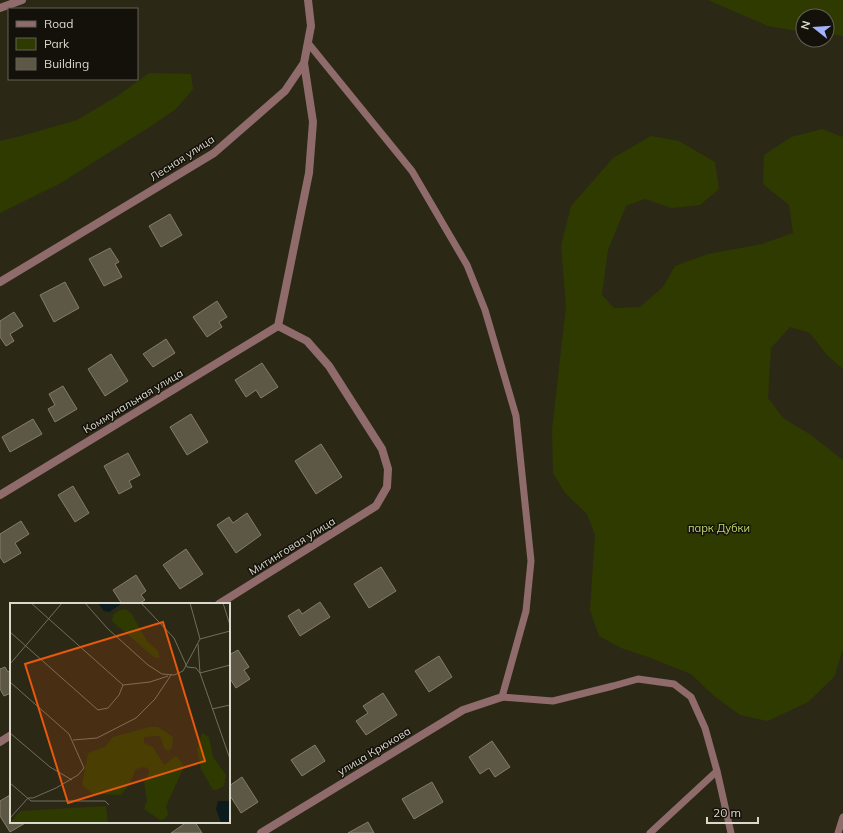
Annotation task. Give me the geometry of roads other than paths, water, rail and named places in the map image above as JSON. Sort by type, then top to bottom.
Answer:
[{"type":"street","points":[[0,8],[22,0]]},
{"type":"street","name":"Лесная улица","points":[[0,282],[214,152],[285,91],[304,63],[311,26],[308,0]]},
{"type":"street","points":[[278,326],[309,173],[314,122],[304,63]]},
{"type":"street","name":"Коммунальная улица","points":[[0,495],[278,326]]},
{"type":"street","name":"Митинговая улица","points":[[221,603],[376,506],[387,487],[388,470],[382,449],[329,366],[307,341],[278,326]]},
{"type":"street","name":"улица Крюкова","points":[[261,833],[463,710],[502,697]]},
{"type":"street","points":[[0,742],[10,736]]},
{"type":"lane","points":[[308,43],[412,171],[467,265],[486,310],[516,416],[531,561],[526,610],[502,697],[553,701],[638,679],[674,684],[691,697],[705,728],[717,771],[731,833]]},
{"type":"lane","points":[[650,833],[717,771]]},
{"type":"lane","points":[[841,829],[843,817]]},
{"type":"park label","name":"парк Дубки","points":[[719,528]]}]
